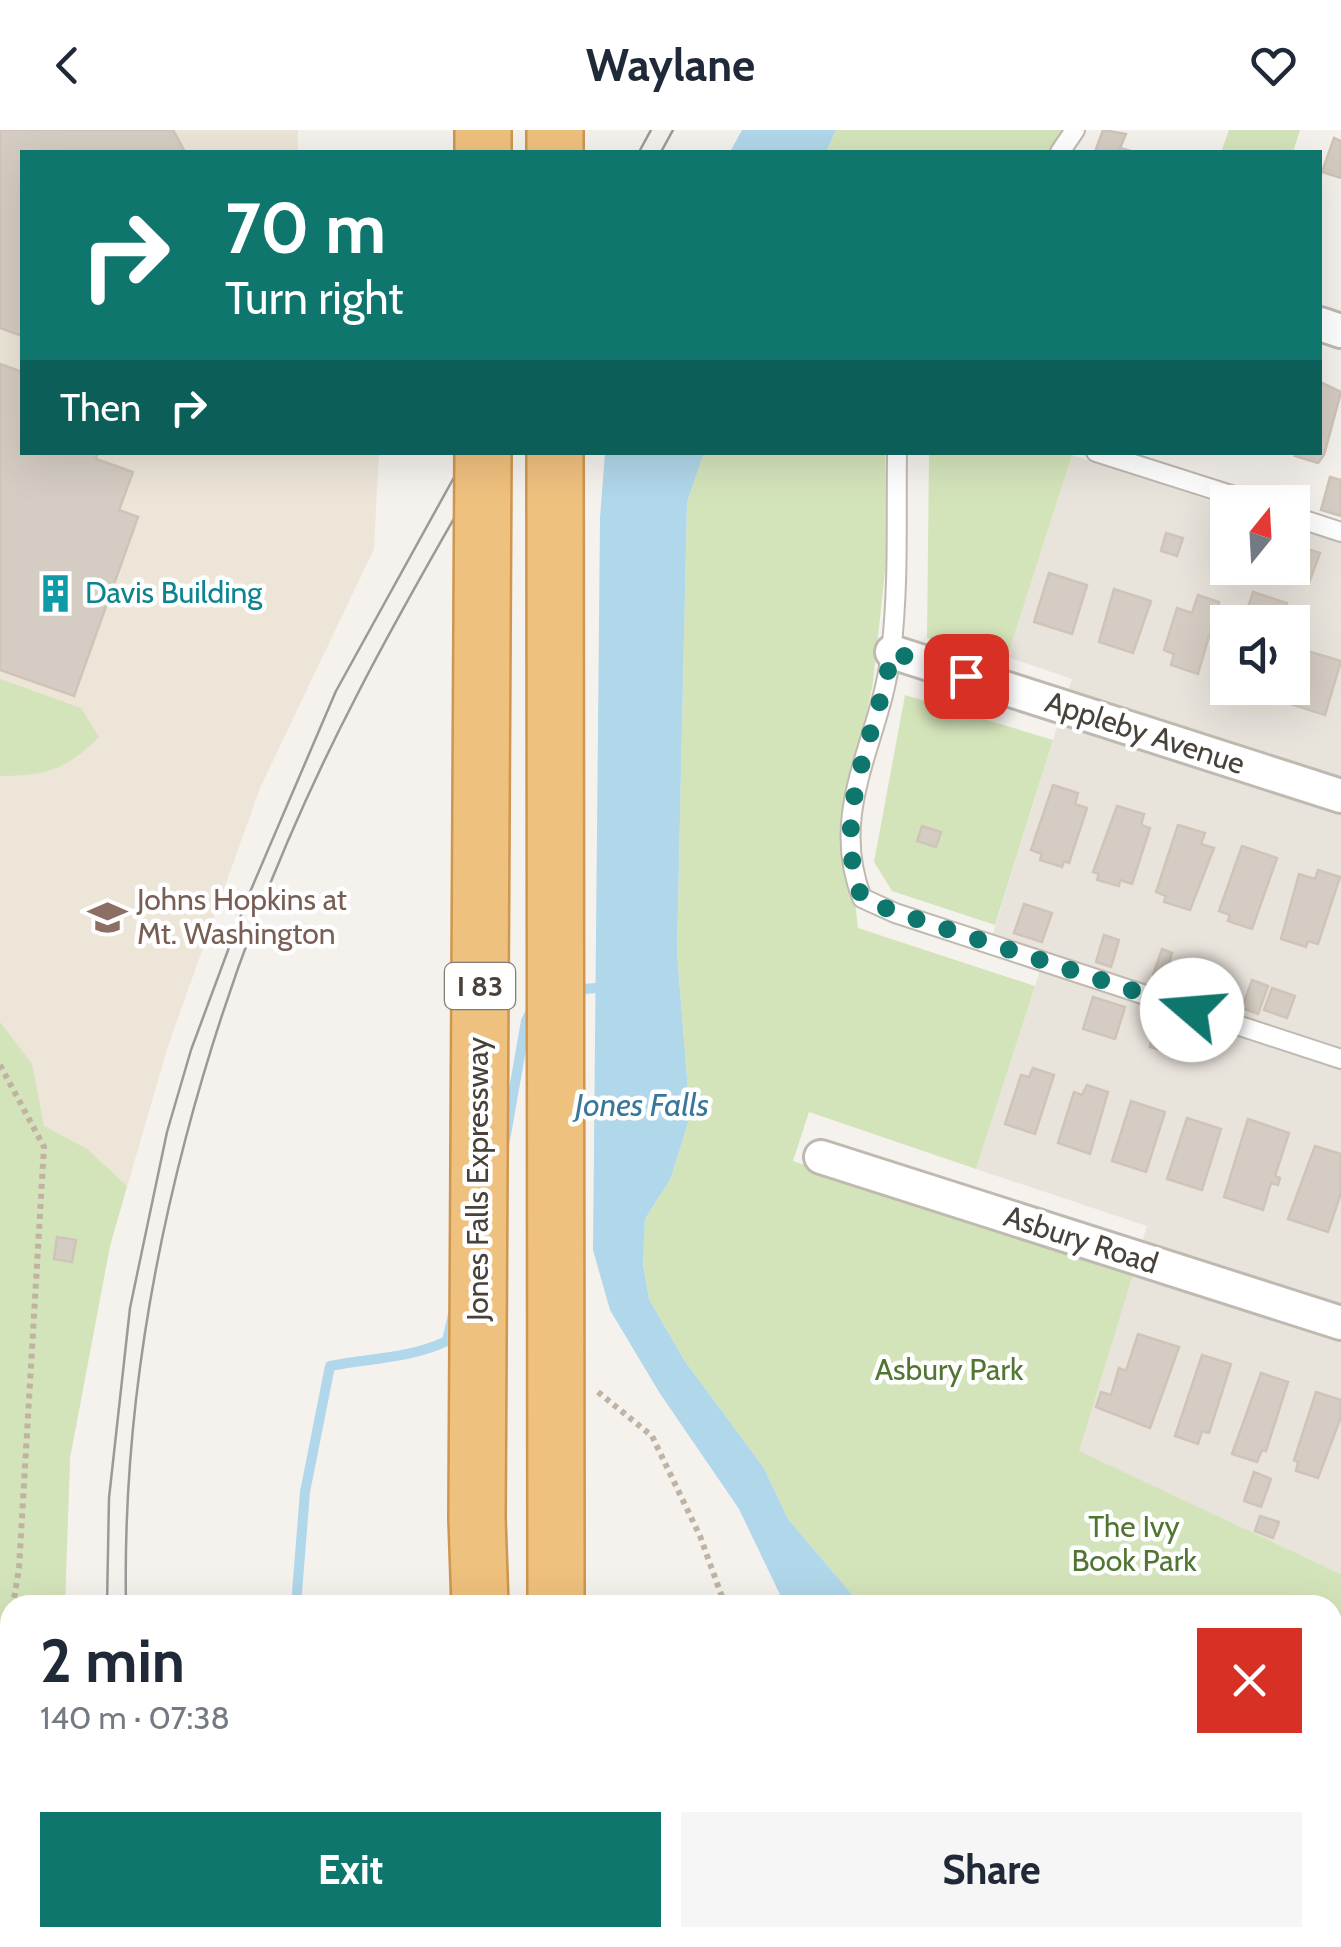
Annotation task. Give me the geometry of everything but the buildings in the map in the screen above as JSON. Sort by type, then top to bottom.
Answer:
[{"type":"highway","name":"Jones Falls Expressway","points":[[480,1595],[476,1519],[482,455]]},
{"type":"highway","name":"I 83","points":[[555,455],[556,1595]]},
{"type":"street","name":"Appleby Avenue","points":[[892,652],[1341,796]]},
{"type":"street","name":"Asbury Road","points":[[822,1157],[1341,1323]]},
{"type":"lane","points":[[898,455],[892,652],[862,760],[848,830],[850,868],[862,898],[1341,1059]]},
{"type":"lane","points":[[1105,455],[1210,488]]},
{"type":"lane","points":[[1310,522],[1341,532]]},
{"type":"path","points":[[0,1065],[44,1147],[15,1595]]},
{"type":"path","points":[[589,1390],[601,1393],[652,1436],[700,1536],[721,1595]]},
{"type":"shaded area","name":"Johns Hopkins at Mt. Washington","points":[[0,130],[298,130],[298,150],[20,150],[20,455],[379,455],[374,549],[260,788],[168,1046],[110,1246],[70,1458],[65,1595],[0,1595]]},
{"type":"shaded area","points":[[1072,455],[1210,500],[1210,585],[1310,585],[1310,533],[1341,543],[1341,1574],[1078,1451],[1147,1226],[976,1169],[1043,961],[990,943],[1072,679],[1007,657]]},
{"type":"green space","points":[[836,130],[1063,130],[1057,150],[827,150]]},
{"type":"green space","points":[[1229,130],[1300,130],[1294,150],[1222,150]]},
{"type":"green space","name":"Asbury Park","points":[[703,455],[885,455],[887,554],[873,682],[846,820],[858,928],[1035,986],[976,1169],[809,1112],[793,1161],[1133,1274],[1079,1451],[1341,1574],[1341,1595],[853,1595],[788,1519],[764,1468],[684,1360],[649,1299],[643,1262],[645,1219],[671,1178],[690,1116],[677,952],[687,502]]},
{"type":"green space","points":[[929,455],[1072,455],[1004,667],[927,638]]},
{"type":"green space","points":[[0,679],[81,708],[99,737],[76,757],[55,768],[0,776]]},
{"type":"green space","points":[[905,695],[1053,740],[995,925],[892,891],[874,862]]},
{"type":"green space","points":[[0,1022],[32,1064],[44,1126],[87,1149],[127,1186],[110,1246],[70,1458],[65,1595],[0,1595]]},
{"type":"water","points":[[742,130],[836,130],[827,150],[731,150]]},
{"type":"water","name":"Jones Falls","points":[[605,455],[703,455],[687,502],[677,952],[690,1116],[671,1178],[645,1219],[643,1263],[649,1299],[684,1360],[764,1468],[788,1519],[853,1595],[780,1595],[739,1509],[659,1392],[610,1310],[593,1250],[600,518]]},
{"type":"waterway","points":[[571,990],[609,987]]},
{"type":"waterway","points":[[504,1146],[526,1021],[533,1007]]},
{"type":"waterway","points":[[297,1595],[305,1492],[330,1366],[404,1355],[447,1341],[454,1310]]},
{"type":"tram line","points":[[640,150],[651,130]]},
{"type":"tram line","points":[[662,150],[673,130]]},
{"type":"tram line","points":[[107,1595],[109,1498],[130,1308],[167,1132],[191,1050],[247,899],[336,691],[466,455]]},
{"type":"tram line","points":[[126,1595],[128,1489],[140,1371],[159,1254],[186,1138],[220,1023],[260,910],[305,801],[372,666],[490,455]]},
{"type":"place","name":"Davis Building","points":[[55,593]]},
{"type":"place","name":"Johns Hopkins at Mt. Washington","points":[[107,917]]},
{"type":"route","points":[[966,676],[892,652],[862,760],[848,830],[850,868],[862,898],[1192,1010]]},
{"type":"park label","name":"The Ivy Book Park","points":[[1134,1544]]}]
